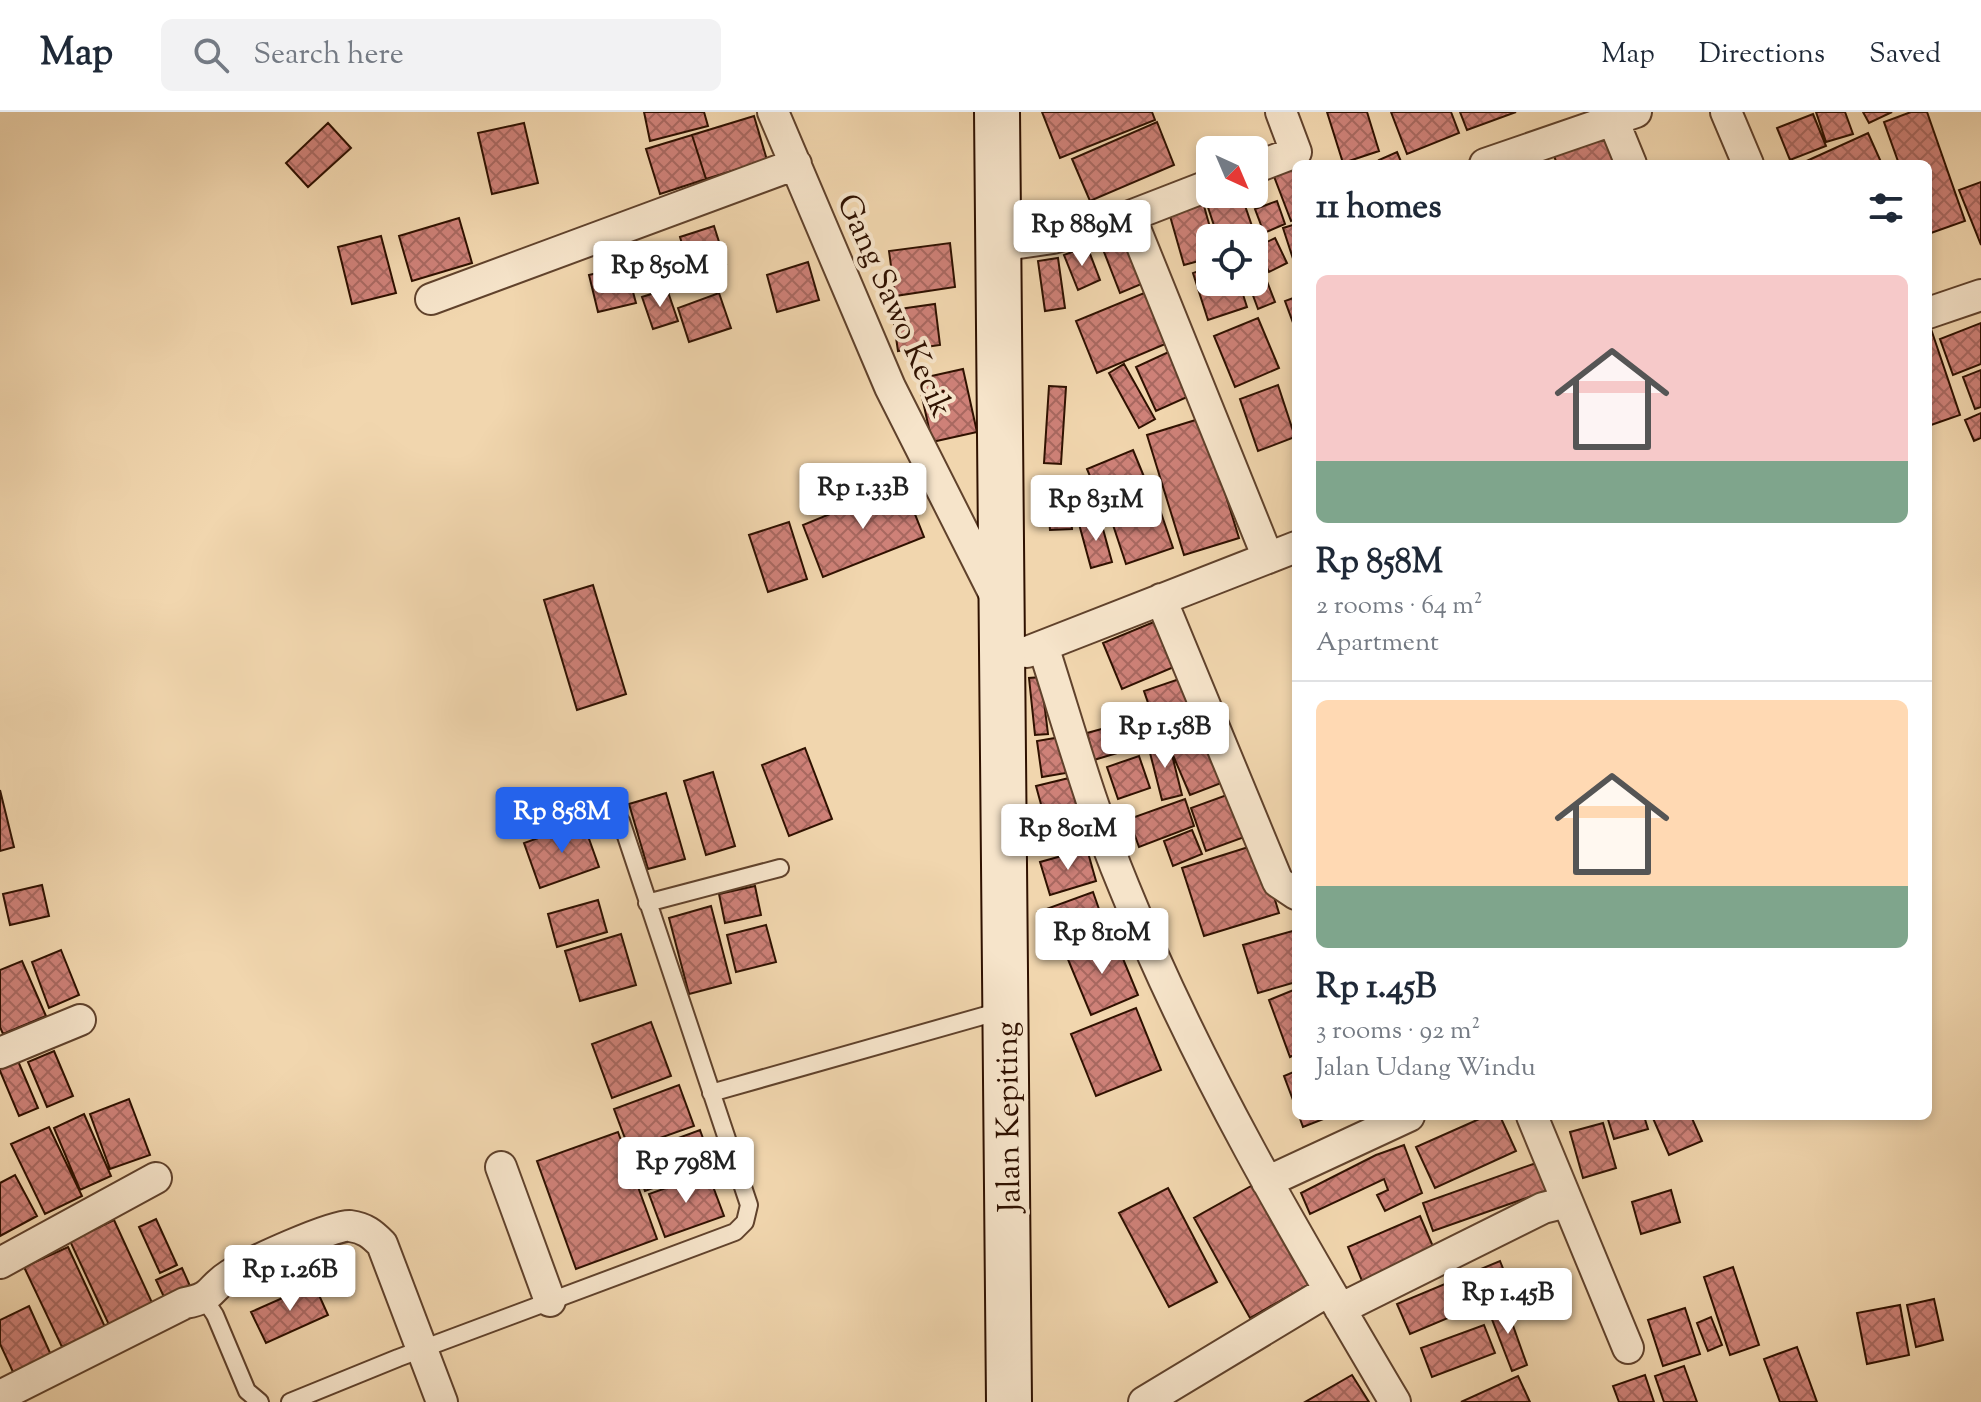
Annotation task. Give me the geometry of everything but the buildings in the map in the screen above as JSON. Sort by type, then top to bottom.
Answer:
[{"type":"main road","name":"Jalan Kepiting","points":[[997,112],[1009,1402]]},
{"type":"street","name":"Gang Sawo Kecik","points":[[773,112],[890,387],[1002,610]]},
{"type":"street","points":[[1268,165],[1299,158],[1281,112]]},
{"type":"street","points":[[1726,112],[1746,160]]},
{"type":"street","points":[[1497,160],[1624,116],[1630,160]]},
{"type":"street","points":[[431,299],[796,164]]},
{"type":"street","points":[[998,246],[1053,238],[1130,216],[1196,190]]},
{"type":"street","points":[[1130,216],[1268,558]]},
{"type":"street","points":[[1932,312],[1981,295]]},
{"type":"street","points":[[1002,661],[1292,549]]},
{"type":"street","points":[[1161,599],[1278,882],[1292,892]]},
{"type":"street","points":[[1043,646],[1073,746],[1124,887],[1222,1102],[1395,1402]]},
{"type":"street","points":[[0,1053],[80,1020]]},
{"type":"street","points":[[1267,1182],[1400,1120]]},
{"type":"street","points":[[1534,1120],[1628,1348]]},
{"type":"street","points":[[501,1167],[550,1301]]},
{"type":"street","points":[[0,1263],[156,1178]]},
{"type":"street","points":[[1144,1402],[1334,1300],[1543,1208],[1567,1202]]},
{"type":"street","points":[[0,1396],[185,1303],[201,1302],[230,1276],[293,1244],[348,1225],[369,1231],[382,1244],[442,1402]]},
{"type":"lane","points":[[290,1402],[423,1348],[735,1232],[745,1222],[749,1205],[621,821]]},
{"type":"lane","points":[[647,903],[780,868]]},
{"type":"lane","points":[[711,1093],[1006,1009]]},
{"type":"lane","points":[[201,1302],[209,1306],[215,1315],[247,1391],[260,1402]]}]
